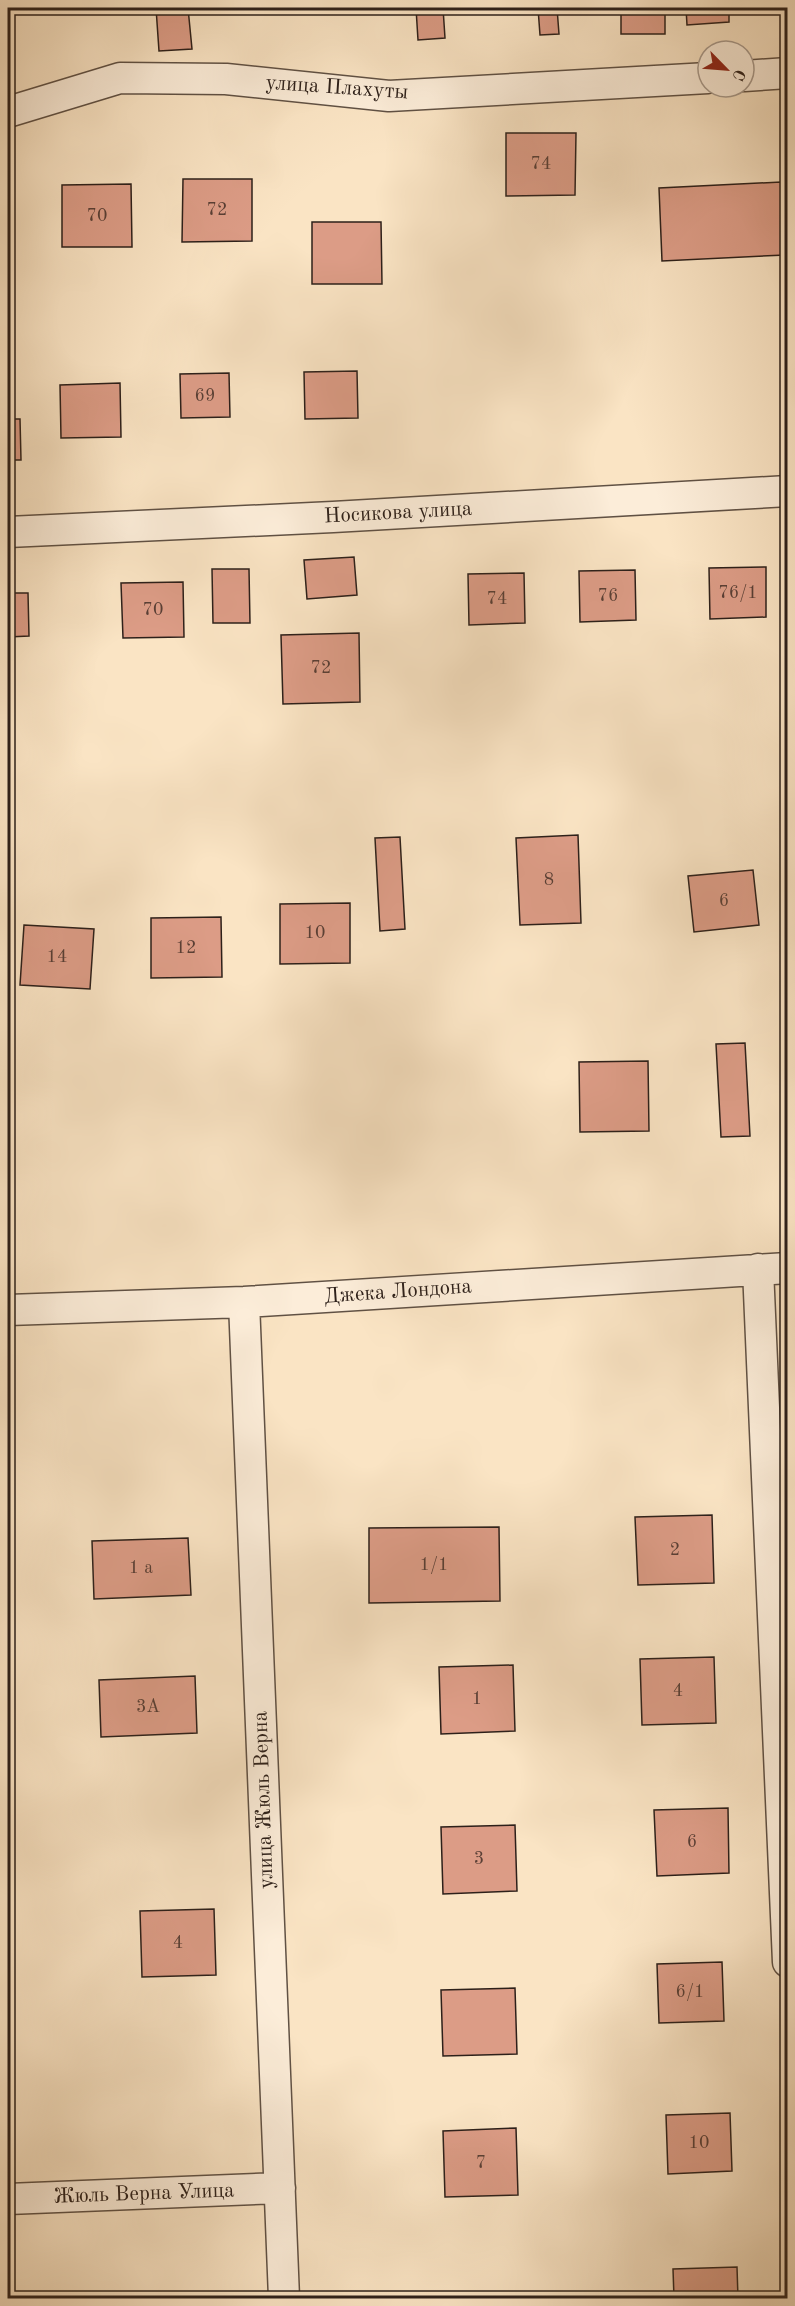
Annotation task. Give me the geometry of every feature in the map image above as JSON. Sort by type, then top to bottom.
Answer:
[{"type":"street","points":[[756,75],[788,73]]},
{"type":"street","name":"улица Плахуты","points":[[8,112],[120,78],[226,79],[389,96],[696,79]]},
{"type":"street","name":"Носикова улица","points":[[8,532],[333,518],[788,490]]},
{"type":"street","name":"Джека Лондона","points":[[8,1310],[244,1302],[788,1268]]},
{"type":"street","points":[[758,1269],[788,1962]]},
{"type":"street","name":"улица Жюль Верна","points":[[244,1302],[284,2298]]},
{"type":"street","name":"Жюль Верна Улица","points":[[8,2199],[280,2188]]},
{"type":"building","points":[[156,8],[188,8],[192,49],[159,51]]},
{"type":"building","points":[[416,8],[443,8],[445,38],[418,40]]},
{"type":"building","points":[[538,8],[557,8],[559,34],[540,35]]},
{"type":"building","points":[[686,8],[729,8],[729,22],[687,25]]},
{"type":"building","points":[[621,12],[665,12],[665,34],[621,34]]},
{"type":"building","points":[[506,133],[576,133],[575,195],[506,196]]},
{"type":"building","points":[[183,179],[252,179],[252,241],[182,242]]},
{"type":"building","points":[[781,182],[785,255],[662,261],[659,188]]},
{"type":"building","points":[[131,184],[132,247],[62,247],[62,185]]},
{"type":"building","points":[[312,222],[381,222],[382,284],[312,284]]},
{"type":"building","points":[[357,371],[358,418],[305,419],[304,372]]},
{"type":"building","points":[[229,373],[230,417],[181,418],[180,374]]},
{"type":"building","points":[[120,383],[121,437],[61,438],[60,385]]},
{"type":"building","points":[[8,419],[20,419],[21,460],[8,460]]},
{"type":"building","points":[[354,557],[357,595],[307,599],[304,560]]},
{"type":"building","points":[[766,567],[766,617],[710,619],[709,568]]},
{"type":"building","points":[[212,569],[249,569],[250,623],[213,623]]},
{"type":"building","points":[[635,570],[636,620],[580,622],[579,571]]},
{"type":"building","points":[[524,573],[525,623],[469,625],[468,574]]},
{"type":"building","points":[[183,582],[184,637],[123,638],[121,583]]},
{"type":"building","points":[[8,593],[28,593],[29,636],[8,637]]},
{"type":"building","points":[[359,633],[360,702],[283,704],[281,635]]},
{"type":"building","points":[[578,835],[581,923],[520,925],[516,838]]},
{"type":"building","points":[[400,837],[405,929],[380,931],[375,838]]},
{"type":"building","points":[[753,870],[759,925],[694,932],[688,876]]},
{"type":"building","points":[[350,903],[350,963],[280,964],[280,904]]},
{"type":"building","points":[[221,917],[222,977],[151,978],[151,918]]},
{"type":"building","points":[[24,925],[94,929],[90,989],[20,985]]},
{"type":"building","points":[[745,1043],[750,1136],[721,1137],[716,1044]]},
{"type":"building","points":[[648,1061],[649,1131],[580,1132],[579,1062]]},
{"type":"building","points":[[712,1515],[714,1583],[638,1585],[635,1517]]},
{"type":"building","points":[[499,1527],[500,1601],[369,1603],[369,1528]]},
{"type":"building","points":[[188,1538],[191,1595],[94,1599],[92,1541]]},
{"type":"building","points":[[714,1657],[716,1723],[642,1725],[640,1659]]},
{"type":"building","points":[[513,1665],[515,1731],[441,1734],[439,1667]]},
{"type":"building","points":[[195,1676],[197,1733],[101,1737],[99,1680]]},
{"type":"building","points":[[728,1808],[729,1873],[657,1876],[654,1810]]},
{"type":"building","points":[[515,1825],[517,1891],[443,1894],[441,1827]]},
{"type":"building","points":[[214,1909],[216,1975],[142,1977],[140,1911]]},
{"type":"building","points":[[722,1962],[724,2021],[659,2023],[657,1964]]},
{"type":"building","points":[[515,1988],[517,2054],[443,2056],[441,1990]]},
{"type":"building","points":[[730,2113],[732,2171],[668,2174],[666,2115]]},
{"type":"building","points":[[516,2128],[518,2195],[445,2197],[443,2131]]},
{"type":"building","points":[[737,2267],[738,2298],[674,2298],[673,2269]]}]
